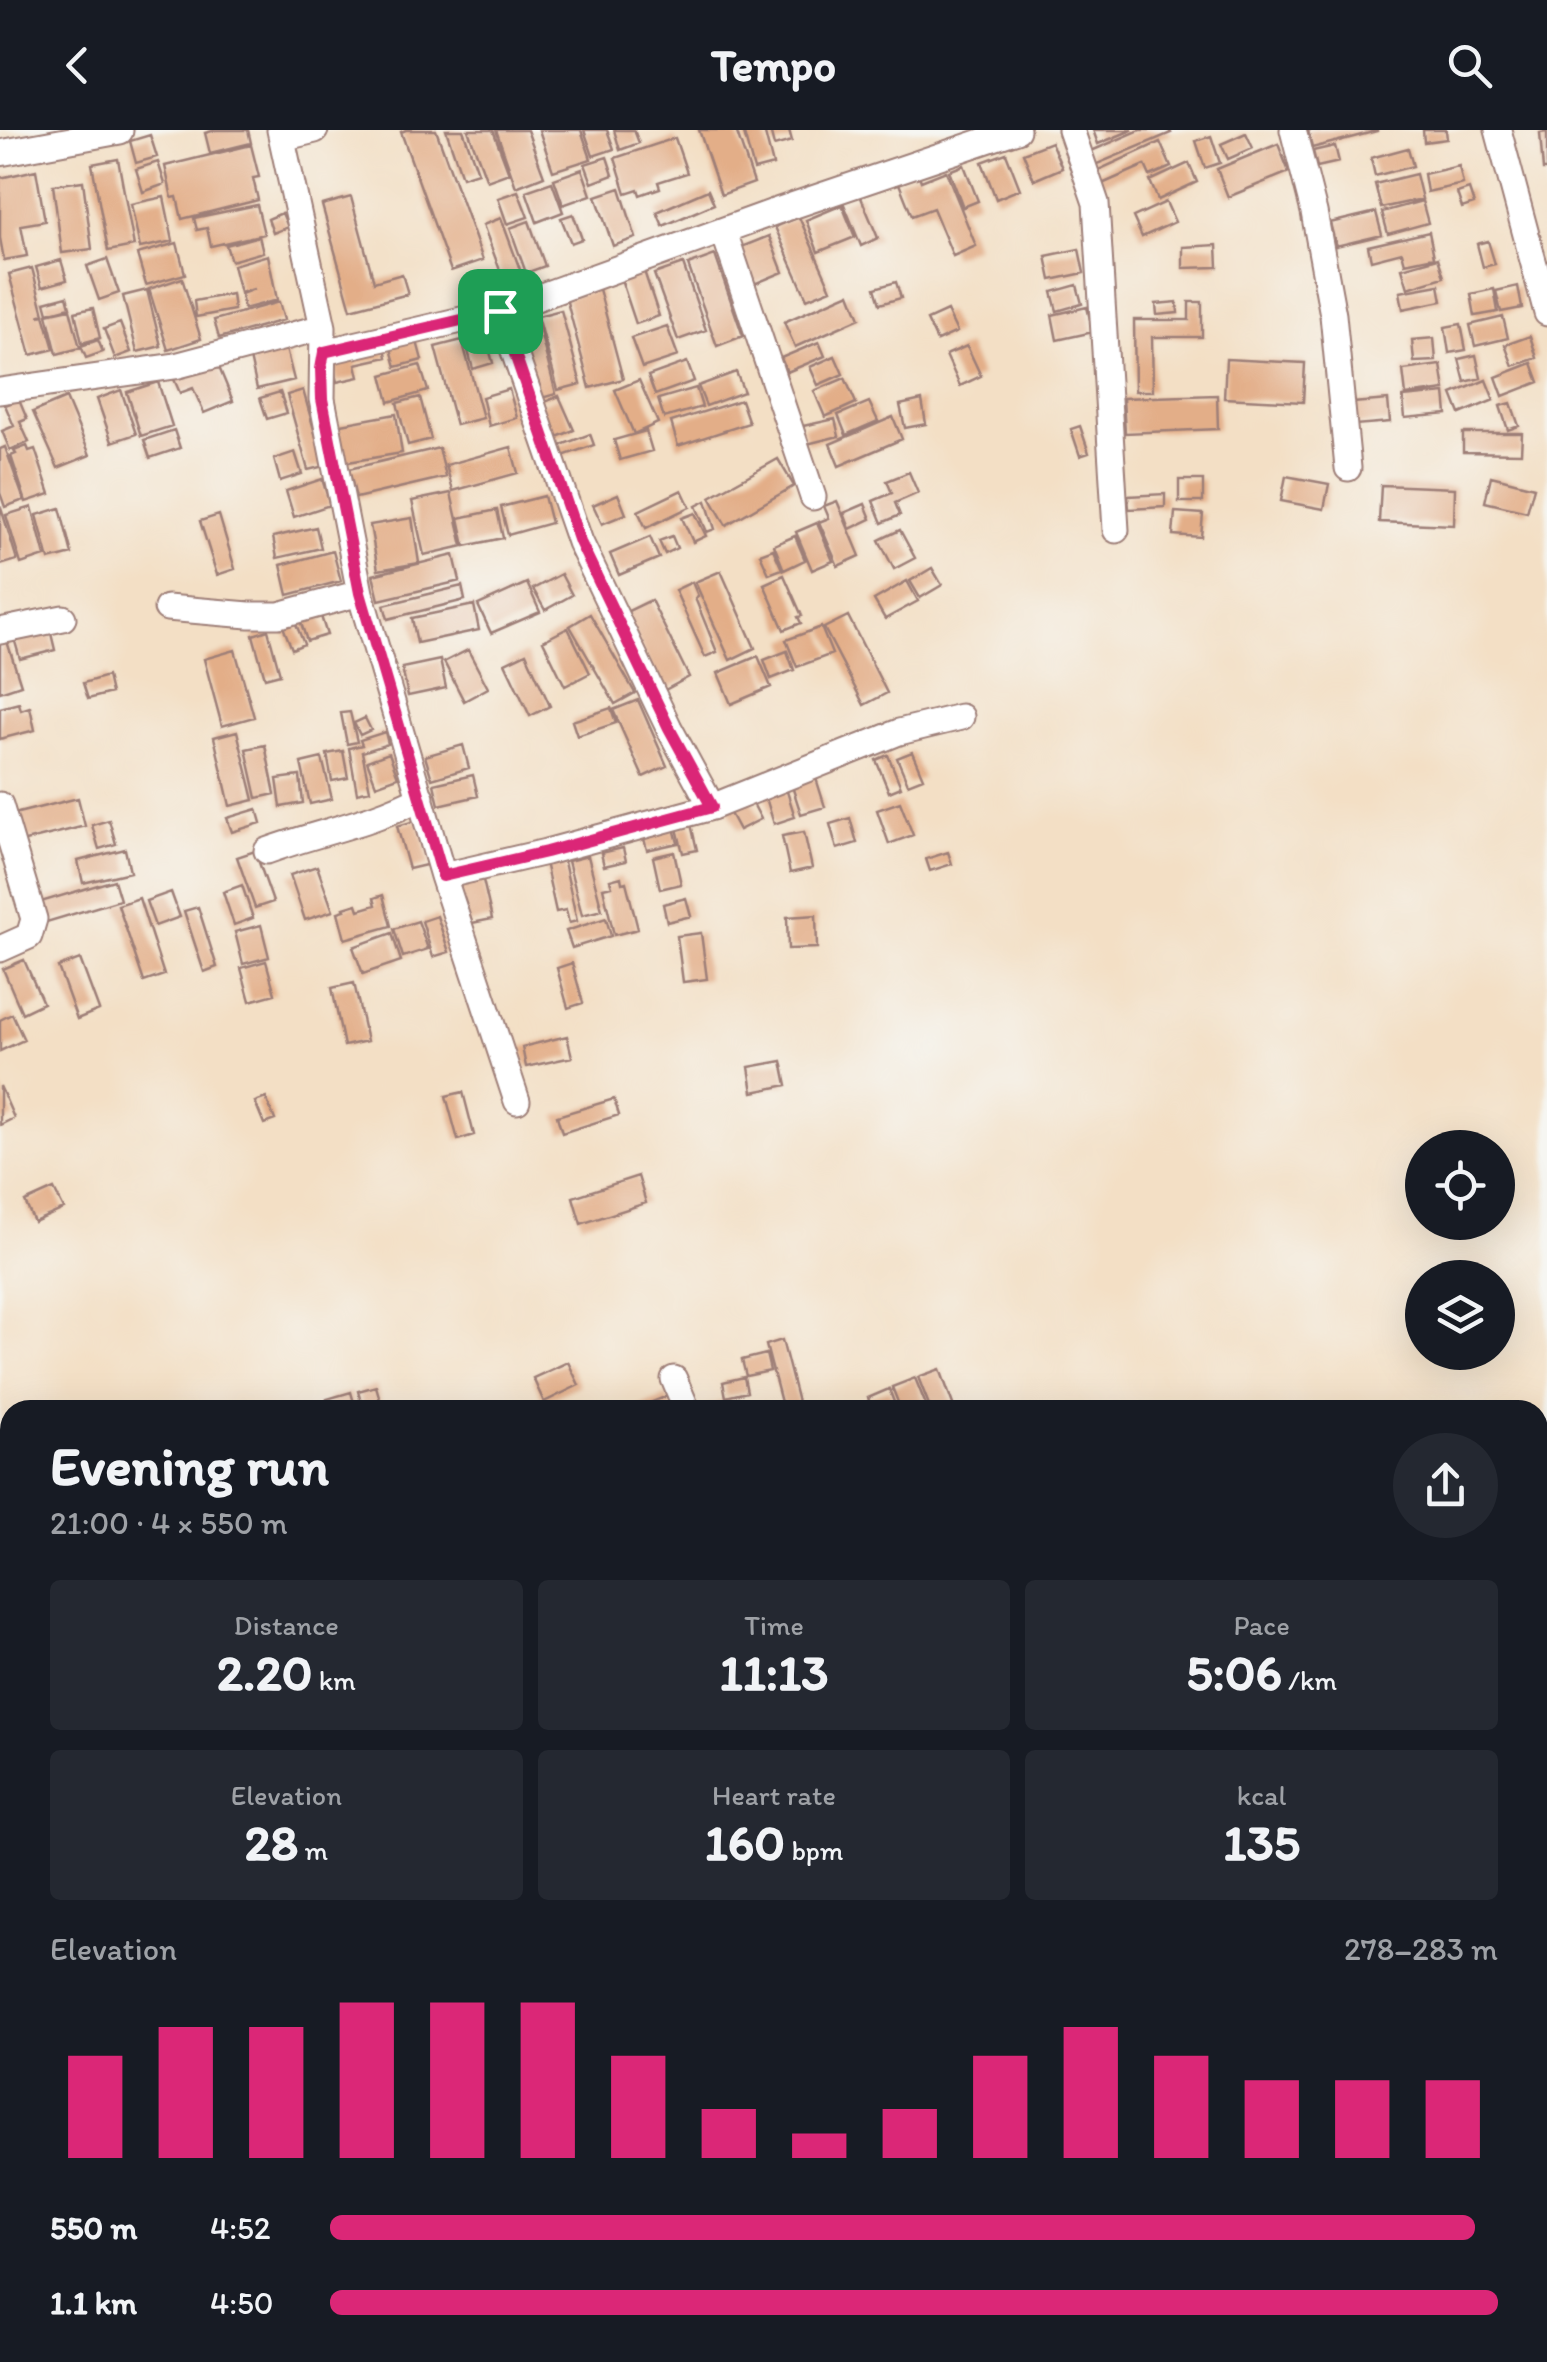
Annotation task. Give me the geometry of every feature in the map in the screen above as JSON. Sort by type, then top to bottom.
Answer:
[{"type":"street","points":[[315,130],[281,134],[324,339],[322,399],[360,593],[443,876],[518,1101]]},
{"type":"street","points":[[0,392],[500,311],[1017,130]]},
{"type":"street","points":[[1072,130],[1096,203],[1116,530]]},
{"type":"street","points":[[1293,130],[1314,212],[1333,315],[1348,468]]},
{"type":"street","points":[[1498,130],[1547,313]]},
{"type":"street","points":[[0,153],[120,132]]},
{"type":"street","points":[[724,232],[813,497]]},
{"type":"street","points":[[500,311],[580,542],[669,728],[712,807]]},
{"type":"street","points":[[167,608],[280,615],[360,593]]},
{"type":"street","points":[[0,631],[63,618]]},
{"type":"street","points":[[443,876],[712,807],[899,732],[961,717]]},
{"type":"street","points":[[267,850],[356,824],[421,797]]},
{"type":"street","points":[[0,804],[34,919],[30,936],[0,949]]},
{"type":"street","points":[[674,1380],[683,1400]]},
{"type":"building","points":[[248,130],[251,143],[210,153],[205,133]]},
{"type":"building","points":[[436,130],[483,260],[451,271],[401,132]]},
{"type":"building","points":[[446,130],[463,130],[478,172],[462,177]]},
{"type":"building","points":[[468,130],[493,130],[509,173],[487,181]]},
{"type":"building","points":[[496,130],[527,130],[544,176],[516,187]]},
{"type":"building","points":[[539,130],[581,130],[591,159],[553,171]]},
{"type":"building","points":[[584,130],[607,130],[614,149],[593,156]]},
{"type":"building","points":[[614,130],[634,130],[639,143],[620,150]]},
{"type":"building","points":[[699,130],[736,130],[754,183],[721,195]]},
{"type":"building","points":[[743,130],[764,130],[773,165],[754,170]]},
{"type":"building","points":[[770,130],[789,130],[792,141],[774,146]]},
{"type":"building","points":[[1093,130],[1132,130],[1098,144]]},
{"type":"building","points":[[1140,130],[1171,133],[1095,165],[1089,152]]},
{"type":"building","points":[[1308,130],[1377,130],[1377,131],[1312,148]]},
{"type":"building","points":[[1423,130],[1446,130],[1447,139],[1424,142]]},
{"type":"building","points":[[1547,132],[1547,170],[1543,170],[1540,133]]},
{"type":"building","points":[[1246,133],[1253,148],[1228,159],[1221,144]]},
{"type":"building","points":[[150,135],[157,157],[136,163],[130,141]]},
{"type":"building","points":[[1211,136],[1220,163],[1205,168],[1196,141]]},
{"type":"building","points":[[675,138],[687,173],[658,182],[660,188],[640,195],[638,189],[626,193],[615,158]]},
{"type":"building","points":[[1051,142],[1062,168],[1034,180],[1023,153]]},
{"type":"building","points":[[1160,142],[1171,167],[1150,176],[1145,165],[1102,184],[1096,171]]},
{"type":"building","points":[[1278,144],[1289,172],[1228,197],[1217,169]]},
{"type":"building","points":[[251,145],[259,177],[253,178],[258,200],[182,219],[177,197],[172,198],[165,166]]},
{"type":"building","points":[[1335,146],[1339,162],[1317,167],[1313,151]]},
{"type":"building","points":[[1408,148],[1413,166],[1375,176],[1371,158]]},
{"type":"building","points":[[1006,153],[1020,189],[996,199],[982,162]]},
{"type":"building","points":[[607,157],[613,175],[592,183],[585,164]]},
{"type":"building","points":[[118,159],[134,246],[108,251],[92,164]]},
{"type":"building","points":[[158,162],[165,184],[143,192],[136,169]]},
{"type":"building","points":[[1189,163],[1197,182],[1158,200],[1150,181]]},
{"type":"building","points":[[964,165],[978,201],[963,207],[949,171]]},
{"type":"building","points":[[1459,166],[1463,184],[1427,192],[1424,174]]},
{"type":"building","points":[[582,169],[591,195],[563,205],[554,179]]},
{"type":"building","points":[[36,170],[45,221],[21,225],[27,256],[4,260],[0,178]]},
{"type":"building","points":[[946,171],[976,246],[953,256],[933,208],[912,216],[898,181],[918,173],[921,181]]},
{"type":"building","points":[[1416,174],[1422,199],[1381,208],[1375,184]]},
{"type":"building","points":[[83,181],[92,249],[62,253],[53,185]]},
{"type":"building","points":[[552,182],[563,212],[537,222],[526,191]]},
{"type":"building","points":[[620,188],[636,238],[613,246],[596,196]]},
{"type":"building","points":[[1469,189],[1474,204],[1462,208],[1457,193]]},
{"type":"building","points":[[708,190],[714,204],[663,226],[657,212]]},
{"type":"building","points":[[518,191],[528,217],[507,224],[498,198]]},
{"type":"building","points":[[860,195],[878,238],[861,246],[843,202]]},
{"type":"building","points":[[164,197],[173,241],[140,248],[131,204]]},
{"type":"building","points":[[351,197],[374,282],[402,274],[408,294],[351,309],[322,205]]},
{"type":"building","points":[[1422,201],[1428,223],[1388,234],[1382,212]]},
{"type":"building","points":[[1166,202],[1175,222],[1142,237],[1133,217]]},
{"type":"building","points":[[257,205],[264,234],[211,246],[207,228],[197,230],[194,218]]},
{"type":"building","points":[[842,205],[855,237],[818,252],[806,220]]},
{"type":"building","points":[[1376,212],[1382,235],[1336,246],[1330,223]]},
{"type":"building","points":[[282,213],[288,227],[273,233],[268,219]]},
{"type":"building","points":[[573,214],[582,239],[571,243],[561,218]]},
{"type":"building","points":[[799,217],[831,289],[807,299],[775,227]]},
{"type":"building","points":[[501,218],[522,275],[504,281],[483,225]]},
{"type":"building","points":[[529,221],[545,266],[526,273],[510,228]]},
{"type":"building","points":[[1429,232],[1434,257],[1405,263],[1402,252],[1371,260],[1368,246]]},
{"type":"building","points":[[259,236],[263,252],[231,261],[226,245]]},
{"type":"building","points":[[769,236],[783,272],[754,284],[739,248]]},
{"type":"building","points":[[1488,241],[1495,264],[1483,267],[1477,244]]},
{"type":"building","points":[[177,243],[185,274],[146,285],[137,254]]},
{"type":"building","points":[[1217,245],[1218,267],[1183,268],[1183,247]]},
{"type":"building","points":[[1079,249],[1084,273],[1051,280],[1046,256]]},
{"type":"building","points":[[268,255],[277,300],[244,309],[241,294],[254,289],[240,293],[233,265]]},
{"type":"building","points":[[715,255],[743,336],[717,346],[688,265]]},
{"type":"building","points":[[1438,258],[1444,277],[1408,288],[1402,268]]},
{"type":"building","points":[[107,259],[119,293],[99,300],[87,266]]},
{"type":"building","points":[[61,260],[67,280],[42,287],[36,267]]},
{"type":"building","points":[[683,264],[706,330],[678,340],[654,274]]},
{"type":"building","points":[[32,268],[44,314],[39,316],[44,315],[54,349],[31,355],[9,274]]},
{"type":"building","points":[[643,268],[659,316],[636,324],[620,276]]},
{"type":"building","points":[[182,278],[201,339],[168,350],[149,289]]},
{"type":"building","points":[[896,282],[901,298],[880,304],[875,288]]},
{"type":"building","points":[[1077,285],[1082,304],[1057,311],[1052,292]]},
{"type":"building","points":[[1439,285],[1442,301],[1403,309],[1400,292]]},
{"type":"building","points":[[1518,286],[1522,308],[1501,312],[1496,291]]},
{"type":"building","points":[[599,289],[623,379],[590,388],[566,298]]},
{"type":"building","points":[[1494,289],[1498,312],[1475,316],[1471,294]]},
{"type":"building","points":[[147,290],[161,346],[137,352],[123,296]]},
{"type":"building","points":[[850,293],[860,318],[795,347],[784,322]]},
{"type":"building","points":[[232,294],[234,310],[196,317],[194,301]]},
{"type":"building","points":[[67,296],[70,307],[48,313],[45,302]]},
{"type":"building","points":[[279,302],[284,320],[219,338],[214,320]]},
{"type":"building","points":[[1177,302],[1178,313],[1157,315],[1156,304]]},
{"type":"building","points":[[1189,302],[1202,302],[1202,337],[1152,337],[1153,391],[1135,391],[1134,320],[1189,320]]},
{"type":"building","points":[[1087,307],[1093,332],[1057,340],[1052,315]]},
{"type":"building","points":[[93,308],[100,338],[82,343],[75,312]]},
{"type":"building","points":[[70,309],[80,348],[57,354],[47,314]]},
{"type":"building","points":[[561,310],[581,384],[558,390],[538,316]]},
{"type":"building","points":[[947,311],[957,332],[937,341],[927,320]]},
{"type":"building","points":[[1503,317],[1508,338],[1475,346],[1470,325]]},
{"type":"building","points":[[537,320],[556,394],[531,401],[511,327]]},
{"type":"building","points":[[120,323],[131,352],[115,358],[104,329]]},
{"type":"building","points":[[1461,324],[1466,350],[1449,353],[1445,327]]},
{"type":"building","points":[[483,326],[493,363],[473,369],[463,332]]},
{"type":"building","points":[[667,326],[678,356],[642,368],[631,338]]},
{"type":"building","points":[[415,334],[422,360],[396,367],[389,341]]},
{"type":"building","points":[[1530,336],[1537,358],[1513,366],[1505,345]]},
{"type":"building","points":[[1434,338],[1436,361],[1414,362],[1412,340]]},
{"type":"building","points":[[98,340],[103,352],[86,358],[81,346]]},
{"type":"building","points":[[462,340],[483,418],[456,425],[435,347]]},
{"type":"building","points":[[819,342],[825,356],[787,372],[781,358]]},
{"type":"building","points":[[384,343],[387,357],[356,364],[359,377],[337,382],[326,356]]},
{"type":"building","points":[[967,346],[981,376],[960,386],[946,355]]},
{"type":"building","points":[[286,349],[294,380],[257,389],[250,358]]},
{"type":"building","points":[[1476,355],[1481,378],[1465,382],[1459,359]]},
{"type":"building","points":[[835,356],[843,374],[818,385],[810,367]]},
{"type":"building","points":[[1226,359],[1305,363],[1303,402],[1224,398]]},
{"type":"building","points":[[216,360],[233,401],[204,413],[193,388],[180,393],[173,377]]},
{"type":"building","points":[[687,362],[694,381],[655,395],[648,376]]},
{"type":"building","points":[[1532,363],[1539,382],[1503,396],[1496,377]]},
{"type":"building","points":[[420,365],[428,391],[389,402],[382,375]]},
{"type":"building","points":[[1441,365],[1445,390],[1406,395],[1403,370]]},
{"type":"building","points":[[736,372],[744,392],[706,406],[698,386]]},
{"type":"building","points":[[845,378],[856,403],[825,417],[814,391]]},
{"type":"building","points":[[639,380],[658,423],[634,434],[615,390]]},
{"type":"building","points":[[1486,380],[1494,400],[1460,414],[1452,394]]},
{"type":"building","points":[[158,382],[172,426],[141,436],[127,392]]},
{"type":"building","points":[[696,388],[702,407],[664,418],[658,399]]},
{"type":"building","points":[[509,389],[517,418],[489,426],[482,397]]},
{"type":"building","points":[[121,390],[136,434],[112,442],[97,399]]},
{"type":"building","points":[[303,390],[324,466],[308,470],[287,395]]},
{"type":"building","points":[[280,392],[287,413],[267,419],[260,398]]},
{"type":"building","points":[[1445,393],[1447,414],[1405,418],[1403,397]]},
{"type":"building","points":[[1217,395],[1218,429],[1125,433],[1123,398]]},
{"type":"building","points":[[559,396],[574,430],[552,439],[538,405]]},
{"type":"building","points":[[420,397],[431,439],[408,445],[397,403]]},
{"type":"building","points":[[66,398],[90,455],[58,468],[33,412]]},
{"type":"building","points":[[19,400],[27,419],[20,422],[29,442],[10,450],[2,431],[14,426],[5,405]]},
{"type":"building","points":[[741,400],[749,423],[678,446],[671,422]]},
{"type":"building","points":[[922,400],[926,424],[905,428],[900,405]]},
{"type":"building","points":[[1388,400],[1390,422],[1355,425],[1353,403]]},
{"type":"building","points":[[869,402],[878,421],[846,435],[838,415]]},
{"type":"building","points":[[1511,403],[1519,426],[1508,430],[1500,406]]},
{"type":"building","points":[[396,414],[402,453],[342,463],[336,425]]},
{"type":"building","points":[[893,417],[902,439],[839,466],[830,444]]},
{"type":"building","points":[[835,419],[839,436],[807,444],[803,426]]},
{"type":"building","points":[[1080,426],[1089,453],[1080,456],[1071,429]]},
{"type":"building","points":[[174,430],[180,448],[150,458],[144,440]]},
{"type":"building","points":[[646,431],[652,451],[620,460],[614,440]]},
{"type":"building","points":[[1463,433],[1522,433],[1521,453],[1463,452]]},
{"type":"building","points":[[590,434],[594,445],[560,457],[556,447]]},
{"type":"building","points":[[27,446],[29,451],[35,449],[50,494],[26,502],[11,456]]},
{"type":"building","points":[[5,447],[24,500],[5,507],[0,493],[0,449]]},
{"type":"building","points":[[511,447],[518,473],[453,491],[446,465]]},
{"type":"building","points":[[439,448],[446,477],[356,498],[349,469]]},
{"type":"building","points":[[295,452],[302,474],[280,481],[274,459]]},
{"type":"building","points":[[778,459],[794,486],[726,525],[710,497]]},
{"type":"building","points":[[909,472],[918,493],[895,503],[900,515],[882,523],[873,501],[892,493],[887,481]]},
{"type":"building","points":[[1286,476],[1329,484],[1324,509],[1281,501]]},
{"type":"building","points":[[1491,476],[1534,487],[1527,512],[1485,502]]},
{"type":"building","points":[[322,479],[330,505],[294,517],[286,491]]},
{"type":"building","points":[[1179,480],[1203,480],[1203,502],[1179,502]]},
{"type":"building","points":[[1381,485],[1455,488],[1454,525],[1379,522]]},
{"type":"building","points":[[682,490],[690,507],[646,528],[638,511]]},
{"type":"building","points":[[451,493],[463,546],[424,555],[412,501]]},
{"type":"building","points":[[618,494],[626,514],[602,524],[593,505]]},
{"type":"building","points":[[1165,494],[1165,507],[1129,509],[1128,496]]},
{"type":"building","points":[[544,496],[551,523],[508,535],[501,507]]},
{"type":"building","points":[[706,501],[715,529],[707,532],[696,506]]},
{"type":"building","points":[[837,501],[860,556],[838,566],[819,522],[829,518],[824,506]]},
{"type":"building","points":[[865,504],[871,519],[850,529],[844,513]]},
{"type":"building","points":[[32,507],[45,556],[21,564],[6,515]]},
{"type":"building","points":[[60,508],[72,554],[49,560],[37,515]]},
{"type":"building","points":[[0,509],[17,560],[0,565]]},
{"type":"building","points":[[497,510],[503,538],[465,546],[459,518]]},
{"type":"building","points":[[1175,512],[1203,514],[1201,537],[1173,535]]},
{"type":"building","points":[[695,513],[706,536],[693,542],[682,518]]},
{"type":"building","points":[[219,515],[235,569],[217,575],[200,521]]},
{"type":"building","points":[[412,518],[419,563],[378,570],[370,525]]},
{"type":"building","points":[[817,523],[833,561],[812,570],[796,532]]},
{"type":"building","points":[[316,527],[321,548],[277,558],[273,537]]},
{"type":"building","points":[[900,530],[915,558],[894,569],[879,540]]},
{"type":"building","points":[[672,536],[677,548],[665,554],[659,541]]},
{"type":"building","points":[[795,536],[805,560],[784,570],[774,545]]},
{"type":"building","points":[[650,537],[659,558],[619,575],[610,554]]},
{"type":"building","points":[[773,549],[782,569],[769,574],[760,554]]},
{"type":"building","points":[[333,551],[341,581],[288,595],[281,565]]},
{"type":"building","points":[[454,555],[460,581],[379,600],[373,575]]},
{"type":"building","points":[[932,568],[942,585],[920,598],[910,581]]},
{"type":"building","points":[[721,571],[755,648],[730,660],[695,582]]},
{"type":"building","points":[[561,574],[572,595],[545,610],[533,589]]},
{"type":"building","points":[[784,575],[802,616],[798,617],[801,623],[784,630],[764,584]]},
{"type":"building","points":[[907,581],[918,601],[885,619],[874,600]]},
{"type":"building","points":[[692,582],[717,652],[705,657],[675,590]]},
{"type":"building","points":[[527,583],[540,612],[491,633],[478,605]]},
{"type":"building","points":[[462,586],[465,600],[388,619],[384,605]]},
{"type":"building","points":[[651,600],[689,677],[663,691],[624,613]]},
{"type":"building","points":[[474,605],[479,630],[417,643],[412,618]]},
{"type":"building","points":[[319,610],[327,635],[307,641],[299,617]]},
{"type":"building","points":[[590,614],[635,693],[615,704],[570,626]]},
{"type":"building","points":[[848,616],[887,693],[864,705],[824,628]]},
{"type":"building","points":[[294,619],[304,644],[292,649],[282,624]]},
{"type":"building","points":[[821,627],[832,654],[797,667],[786,640]]},
{"type":"building","points":[[568,628],[590,673],[565,686],[543,641]]},
{"type":"building","points":[[50,629],[55,650],[20,659],[14,638]]},
{"type":"building","points":[[268,630],[280,674],[265,678],[253,635]]},
{"type":"building","points":[[5,635],[21,685],[0,692],[0,637]]},
{"type":"building","points":[[235,650],[254,717],[222,726],[204,659]]},
{"type":"building","points":[[468,650],[488,688],[464,701],[444,662]]},
{"type":"building","points":[[787,651],[794,670],[771,679],[764,660]]},
{"type":"building","points":[[526,653],[550,706],[530,716],[505,663]]},
{"type":"building","points":[[758,656],[771,687],[731,704],[718,673]]},
{"type":"building","points":[[440,660],[446,688],[408,696],[402,668]]},
{"type":"building","points":[[107,676],[111,693],[88,699],[83,683]]},
{"type":"building","points":[[638,700],[667,766],[643,777],[613,710]]},
{"type":"building","points":[[19,703],[21,710],[30,707],[35,730],[0,739],[0,708]]},
{"type":"building","points":[[611,708],[616,723],[577,736],[572,721]]},
{"type":"building","points":[[350,712],[357,742],[347,744],[341,713]]},
{"type":"building","points":[[365,718],[371,730],[360,735],[354,723]]},
{"type":"building","points":[[237,731],[254,800],[230,806],[214,737]]},
{"type":"building","points":[[385,732],[388,744],[362,752],[370,790],[357,793],[349,748]]},
{"type":"building","points":[[265,745],[275,794],[257,798],[246,749]]},
{"type":"building","points":[[463,745],[469,768],[432,779],[425,756]]},
{"type":"building","points":[[343,751],[348,778],[332,781],[327,754]]},
{"type":"building","points":[[912,752],[923,778],[908,784],[897,758]]},
{"type":"building","points":[[389,753],[398,777],[376,785],[367,761]]},
{"type":"building","points":[[888,755],[901,787],[889,792],[876,760]]},
{"type":"building","points":[[322,758],[332,799],[310,804],[301,763]]},
{"type":"building","points":[[473,775],[478,796],[439,805],[434,784]]},
{"type":"building","points":[[815,775],[825,807],[801,814],[791,783]]},
{"type":"building","points":[[300,776],[303,803],[281,807],[277,779]]},
{"type":"building","points":[[785,785],[795,817],[774,824],[764,791]]},
{"type":"building","points":[[748,794],[761,819],[739,830],[726,806]]},
{"type":"building","points":[[78,798],[85,826],[21,842],[14,814]]},
{"type":"building","points":[[900,802],[913,835],[889,844],[877,810]]},
{"type":"building","points":[[257,809],[261,823],[232,832],[227,818]]},
{"type":"building","points":[[850,818],[857,843],[837,849],[830,824]]},
{"type":"building","points":[[109,820],[116,844],[99,849],[92,825]]},
{"type":"building","points":[[418,820],[430,864],[409,869],[397,826]]},
{"type":"building","points":[[691,824],[697,850],[683,853],[677,828]]},
{"type":"building","points":[[674,828],[678,843],[647,850],[643,835]]},
{"type":"building","points":[[804,832],[812,868],[790,873],[782,836]]},
{"type":"building","points":[[623,848],[626,861],[604,866],[601,853]]},
{"type":"building","points":[[125,849],[130,872],[83,883],[78,861]]},
{"type":"building","points":[[255,851],[273,902],[255,908],[237,857]]},
{"type":"building","points":[[674,852],[681,884],[660,889],[653,857]]},
{"type":"building","points":[[948,852],[952,864],[930,871],[926,859]]},
{"type":"building","points":[[588,856],[602,910],[582,915],[568,861]]},
{"type":"building","points":[[563,857],[577,921],[569,923],[566,910],[556,912],[545,862]]},
{"type":"building","points":[[317,866],[333,911],[305,920],[290,875]]},
{"type":"building","points":[[621,877],[622,883],[626,882],[638,929],[614,935],[603,888],[612,886],[610,880]]},
{"type":"building","points":[[114,880],[120,900],[40,924],[34,904]]},
{"type":"building","points":[[483,880],[492,919],[467,924],[458,885]]},
{"type":"building","points":[[242,885],[253,918],[234,925],[223,892]]},
{"type":"building","points":[[171,892],[180,917],[155,926],[146,901]]},
{"type":"building","points":[[383,895],[391,926],[345,939],[338,912],[357,904],[359,910],[376,905],[374,898]]},
{"type":"building","points":[[139,898],[164,975],[144,982],[118,905]]},
{"type":"building","points":[[686,898],[691,916],[667,922],[663,904]]},
{"type":"building","points":[[198,907],[217,967],[204,972],[184,911]]},
{"type":"building","points":[[816,915],[817,948],[788,949],[787,917]]},
{"type":"building","points":[[437,916],[449,952],[433,957],[422,921]]},
{"type":"building","points":[[606,918],[611,936],[572,948],[566,931]]},
{"type":"building","points":[[418,921],[428,949],[403,957],[394,929]]},
{"type":"building","points":[[261,925],[269,957],[243,964],[235,932]]},
{"type":"building","points":[[392,933],[401,961],[363,974],[353,947]]},
{"type":"building","points":[[701,933],[707,979],[683,982],[677,936]]},
{"type":"building","points":[[80,959],[99,1010],[77,1019],[58,967]]},
{"type":"building","points":[[24,960],[43,1003],[22,1013],[3,969]]},
{"type":"building","points":[[266,961],[275,994],[250,1001],[241,968]]},
{"type":"building","points":[[572,963],[583,1003],[568,1008],[557,968]]},
{"type":"building","points":[[354,983],[367,1041],[344,1046],[332,988]]},
{"type":"building","points":[[12,1014],[24,1040],[0,1051],[0,1020]]},
{"type":"building","points":[[567,1036],[572,1057],[526,1067],[522,1047]]},
{"type":"building","points":[[782,1061],[787,1085],[753,1092],[749,1067]]},
{"type":"building","points":[[0,1086],[14,1118],[0,1125]]},
{"type":"building","points":[[463,1092],[474,1135],[458,1140],[446,1096]]},
{"type":"building","points":[[266,1098],[275,1120],[264,1124],[255,1102]]},
{"type":"building","points":[[614,1099],[619,1115],[562,1133],[557,1116]]},
{"type":"building","points":[[638,1176],[646,1203],[581,1224],[573,1197]]},
{"type":"building","points":[[54,1189],[64,1209],[34,1222],[25,1202]]},
{"type":"building","points":[[782,1340],[797,1400],[780,1400],[766,1345]]},
{"type":"building","points":[[766,1354],[770,1371],[746,1376],[742,1360]]},
{"type":"building","points":[[568,1362],[579,1385],[543,1400],[533,1378]]},
{"type":"building","points":[[940,1369],[951,1400],[927,1400],[918,1377]]},
{"type":"building","points":[[744,1377],[747,1392],[726,1397],[723,1382]]},
{"type":"building","points":[[915,1378],[924,1400],[897,1400],[892,1387]]},
{"type":"building","points":[[376,1386],[380,1400],[360,1400],[358,1391]]},
{"type":"building","points":[[889,1389],[893,1400],[869,1400]]},
{"type":"building","points":[[351,1392],[353,1400],[327,1400]]},
{"type":"route","points":[[500,311],[580,542],[669,728],[712,807],[443,876],[360,593],[322,399],[321,369],[324,352],[500,311]]}]
